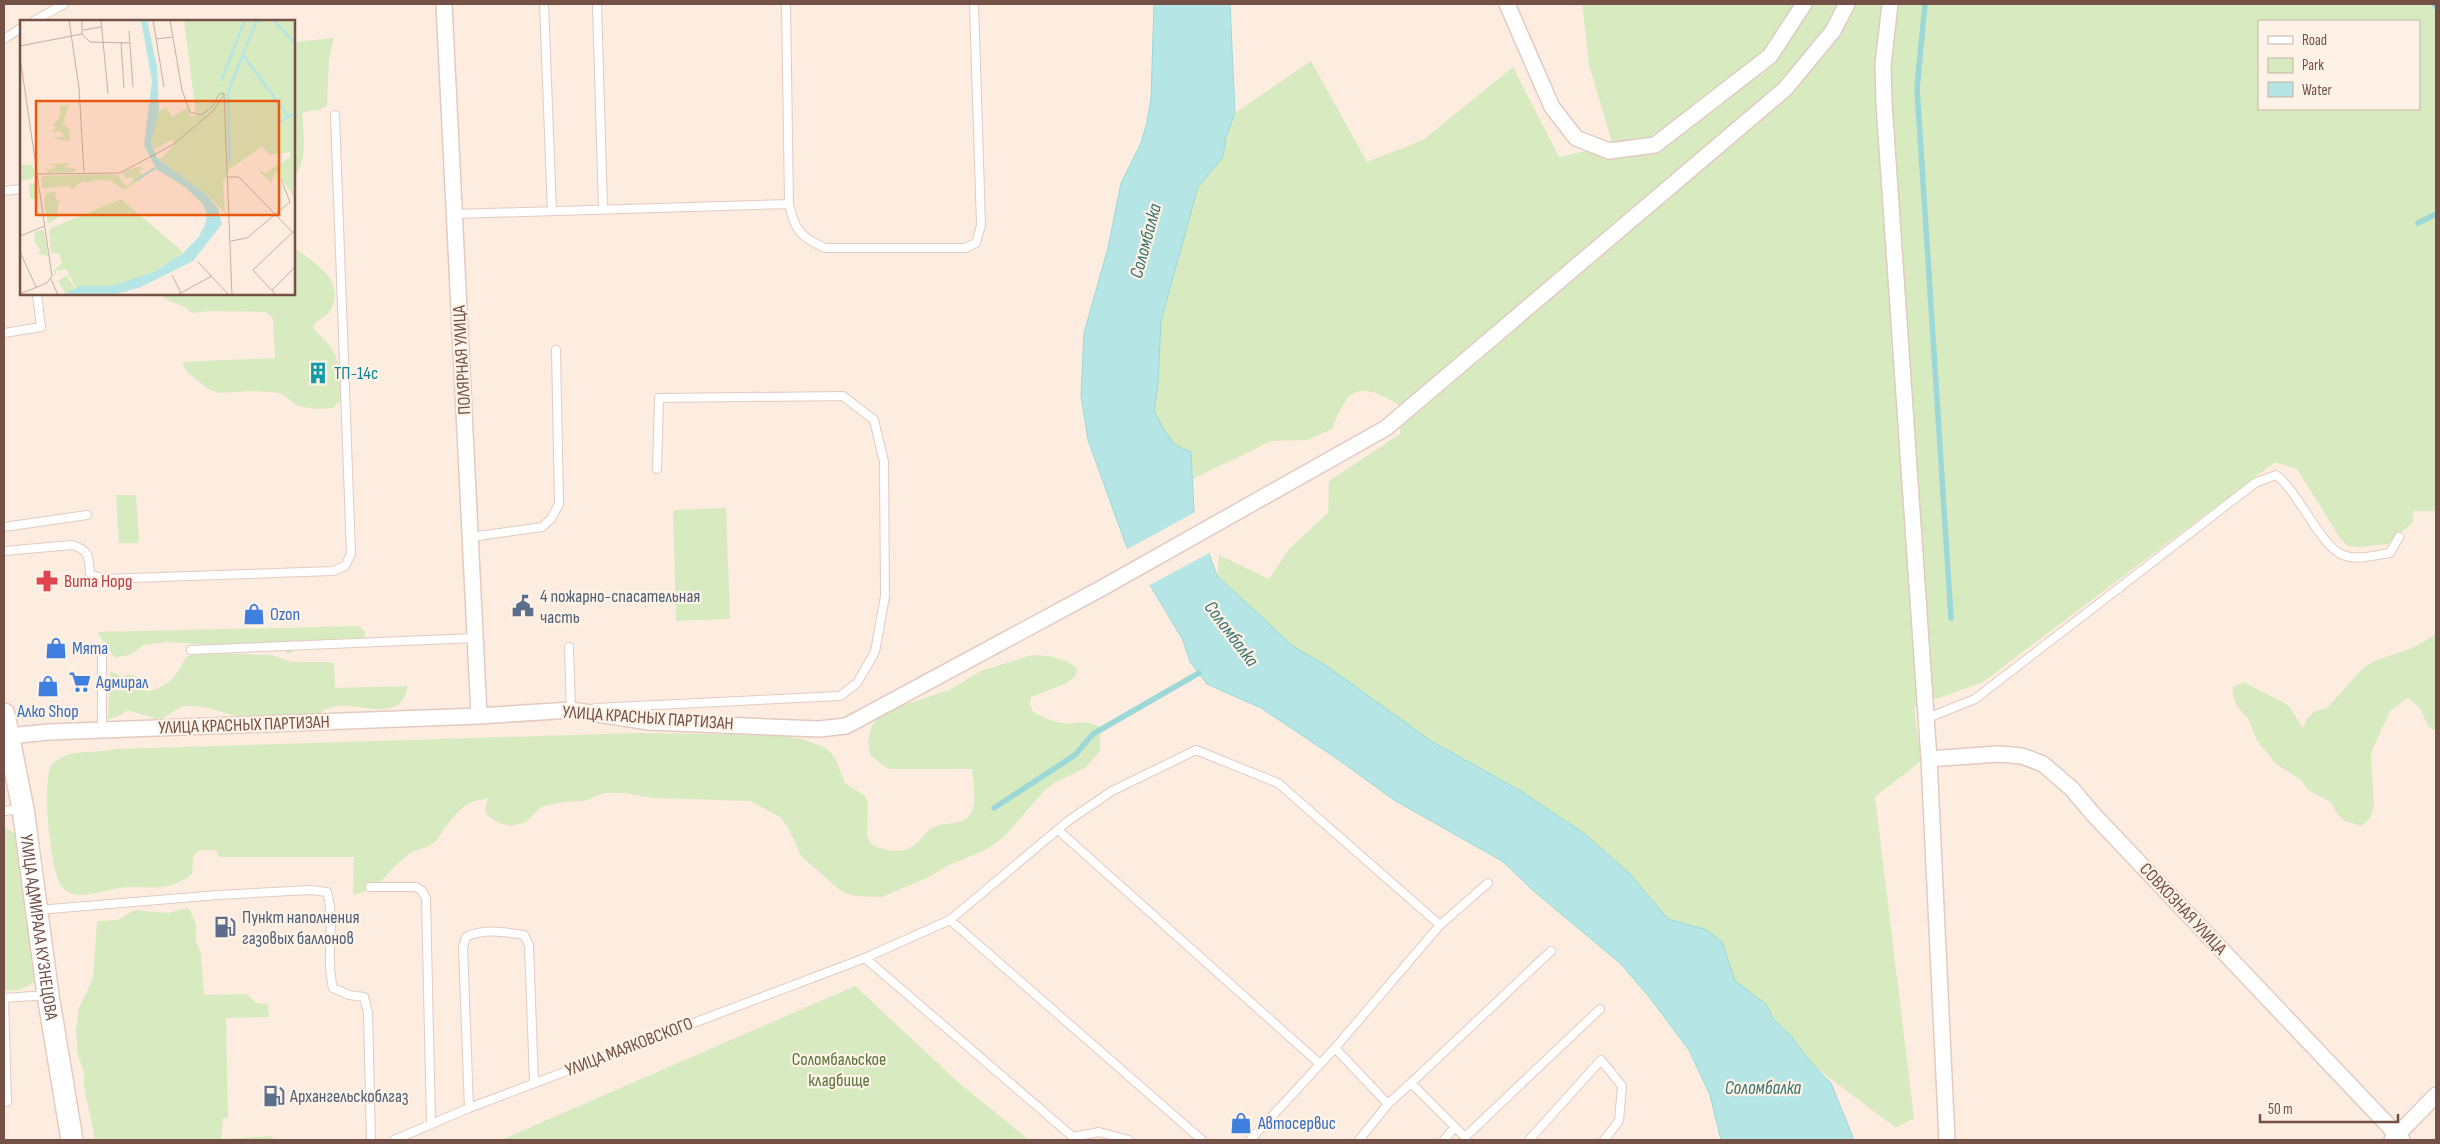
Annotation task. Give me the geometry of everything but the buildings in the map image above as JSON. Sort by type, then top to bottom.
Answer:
[{"type":"main road","name":"УЛИЦА АДМИРАЛА КУЗНЕЦОВА","points":[[4,714],[9,736],[14,810],[36,910],[72,1140]]},
{"type":"street","name":"ПОЛЯРНАЯ УЛИЦА","points":[[444,4],[479,716]]},
{"type":"street","points":[[1507,4],[1552,107],[1576,138],[1609,151],[1655,145],[1770,56],[1804,4]]},
{"type":"street","name":"УЛИЦА КРАСНЫХ ПАРТИЗАН","points":[[9,736],[102,730],[479,716],[571,710],[649,722],[819,729],[846,726],[1102,588],[1386,428],[1784,88],[1833,31],[1847,4]]},
{"type":"street","points":[[1890,4],[1883,65],[1884,103],[1929,759],[1947,1140]]},
{"type":"street","name":"СОВХОЗНАЯ УЛИЦА","points":[[1929,759],[1998,754],[2022,756],[2043,764],[2072,789],[2092,813],[2398,1139]]},
{"type":"street","points":[[2398,1139],[2436,1095]]},
{"type":"lane","points":[[36,20],[64,4]]},
{"type":"lane","points":[[544,4],[552,211]]},
{"type":"lane","points":[[597,4],[603,209]]},
{"type":"lane","points":[[786,4],[789,204],[794,223],[806,239],[825,248],[965,248],[976,243],[981,225],[974,4]]},
{"type":"lane","points":[[4,39],[20,29]]},
{"type":"lane","points":[[4,551],[72,545],[81,548],[89,557],[90,574],[103,579],[333,571],[345,566],[351,554],[335,115]]},
{"type":"lane","points":[[4,192],[20,189]]},
{"type":"lane","points":[[455,214],[789,204]]},
{"type":"lane","points":[[4,333],[42,328],[37,295]]},
{"type":"lane","points":[[471,537],[542,527],[551,519],[559,504],[556,350]]},
{"type":"lane","points":[[569,647],[571,710],[840,696],[857,683],[874,652],[885,586],[884,462],[874,420],[843,396],[659,398],[657,469]]},
{"type":"lane","points":[[1926,719],[1975,699],[2254,483],[2276,475],[2287,483],[2330,546],[2342,555],[2360,558],[2390,553],[2399,538]]},
{"type":"lane","points":[[4,527],[87,515]]},
{"type":"lane","points":[[191,650],[475,638]]},
{"type":"lane","points":[[102,655],[102,730]]},
{"type":"lane","name":"УЛИЦА МАЯКОВСКОГО","points":[[394,1140],[469,1108],[865,958],[950,920],[1058,830],[1112,791],[1196,750],[1278,783],[1440,926]]},
{"type":"lane","points":[[1058,830],[1320,1064]]},
{"type":"lane","points":[[1250,1140],[1335,1048],[1440,926],[1488,883]]},
{"type":"lane","points":[[370,887],[416,887],[422,891],[426,898],[431,1124]]},
{"type":"lane","points":[[36,910],[218,895],[310,890],[327,892],[331,906],[330,974],[333,988],[349,995],[364,997],[368,1013],[371,1140]]},
{"type":"lane","points":[[950,920],[1197,1139]]},
{"type":"lane","points":[[469,1108],[463,947],[466,938],[476,932],[507,932],[524,935],[530,946],[534,1084]]},
{"type":"lane","points":[[1359,1140],[1388,1104],[1551,951]]},
{"type":"lane","points":[[865,958],[1073,1137],[1099,1132],[1129,1140]]},
{"type":"lane","points":[[7,1102],[4,998],[48,995]]},
{"type":"lane","points":[[1411,1083],[1465,1137],[1600,1009]]},
{"type":"lane","points":[[1335,1048],[1388,1104]]},
{"type":"lane","points":[[1529,1140],[1601,1060],[1622,1086],[1619,1121],[1604,1140]]},
{"type":"lane","points":[[1444,1140],[1454,1127]]},
{"type":"green space","points":[[1582,4],[2436,4],[2436,511],[2413,511],[2413,522],[2388,544],[2361,547],[2348,546],[2340,538],[2297,469],[2275,462],[1983,682],[1914,707],[1921,761],[1875,797],[1914,1118],[1896,1128],[1815,1067],[1790,1035],[1774,1020],[1766,1004],[1735,981],[1722,942],[1707,930],[1668,919],[1629,873],[1586,835],[1521,791],[1431,741],[1328,667],[1293,646],[1217,576],[1219,555],[1269,579],[1290,548],[1328,513],[1329,481],[1400,434],[1399,405],[1386,397],[1374,393],[1357,392],[1350,396],[1344,404],[1332,429],[1307,440],[1271,441],[1193,479],[1191,452],[1175,445],[1154,411],[1158,383],[1161,321],[1198,187],[1223,157],[1226,137],[1235,113],[1311,61],[1367,162],[1423,140],[1513,67],[1559,157],[1613,145],[1589,65]]},
{"type":"green space","points":[[334,38],[329,59],[327,105],[318,110],[302,113],[303,155],[295,175],[295,42]]},
{"type":"green space","points":[[295,248],[326,273],[332,281],[335,290],[330,311],[313,326],[331,348],[338,361],[342,384],[341,400],[333,408],[316,409],[298,406],[280,393],[253,391],[218,393],[208,389],[187,372],[182,362],[275,358],[273,319],[266,312],[209,311],[192,313],[185,307],[164,299],[164,295],[295,295]]},
{"type":"green space","points":[[116,495],[136,495],[139,543],[119,543]]},
{"type":"green space","points":[[726,508],[730,619],[676,621],[673,510]]},
{"type":"green space","points":[[359,626],[365,633],[363,643],[300,648],[288,654],[281,649],[167,642],[143,645],[132,654],[115,658],[97,632]]},
{"type":"green space","points":[[2436,634],[2436,732],[2428,726],[2420,708],[2408,698],[2390,711],[2371,753],[2374,804],[2371,817],[2362,826],[2344,821],[2336,812],[2331,802],[2308,790],[2302,781],[2276,764],[2256,739],[2249,720],[2237,706],[2233,696],[2233,687],[2243,682],[2288,705],[2303,728],[2307,719],[2315,711],[2327,708],[2364,667],[2374,661],[2412,648]]},
{"type":"green space","points":[[212,653],[272,655],[292,662],[329,662],[334,664],[335,688],[407,686],[404,697],[399,704],[390,708],[369,709],[338,706],[328,708],[306,719],[239,716],[208,708],[186,706],[159,720],[128,710],[117,717],[108,719],[110,671],[122,677],[129,674],[139,677],[145,691],[153,690],[171,680],[186,657]]},
{"type":"green space","points":[[1032,655],[1056,658],[1077,668],[1076,676],[1065,684],[1031,697],[1030,704],[1033,712],[1058,722],[1085,722],[1100,727],[1100,751],[1085,768],[1054,783],[1043,792],[1003,838],[985,850],[882,897],[855,896],[842,892],[801,856],[788,827],[780,817],[750,801],[652,798],[625,793],[605,793],[584,801],[563,802],[541,807],[526,822],[511,826],[499,823],[488,816],[485,809],[488,798],[472,802],[456,813],[435,842],[408,855],[372,888],[353,895],[354,857],[219,857],[216,850],[199,850],[193,857],[192,874],[174,884],[165,887],[119,888],[77,895],[64,889],[59,881],[51,847],[47,805],[49,771],[53,763],[60,758],[75,753],[115,749],[635,733],[777,735],[802,739],[824,747],[836,760],[845,783],[865,796],[868,804],[867,836],[871,844],[887,850],[904,850],[917,843],[930,829],[939,825],[960,822],[969,816],[974,802],[972,769],[888,769],[870,755],[868,742],[871,728],[878,717],[891,709],[949,690],[981,671]]},
{"type":"green space","points":[[4,827],[16,834],[26,850],[29,933],[38,980],[20,990],[4,991]]},
{"type":"green space","points":[[186,908],[190,910],[196,925],[196,941],[201,953],[204,995],[247,994],[256,1003],[268,1004],[269,1017],[226,1018],[228,1118],[223,1118],[221,1139],[272,1136],[273,1139],[95,1140],[84,1086],[84,1073],[78,1055],[76,1029],[79,1008],[93,979],[97,921],[118,920],[134,910],[169,913]]},
{"type":"green space","name":"Соломбальское кладбище","points":[[855,986],[959,1083],[1029,1140],[501,1140]]},
{"type":"water","name":"Соломбалка","points":[[1154,4],[1230,4],[1235,113],[1226,137],[1223,157],[1198,187],[1161,321],[1158,383],[1154,411],[1175,445],[1191,452],[1194,511],[1217,576],[1293,646],[1328,667],[1431,741],[1521,791],[1586,835],[1629,873],[1668,919],[1707,930],[1722,942],[1735,981],[1766,1004],[1774,1020],[1790,1035],[1815,1067],[1831,1083],[1854,1140],[1721,1140],[1710,1095],[1689,1050],[1650,998],[1621,964],[1536,893],[1502,861],[1394,800],[1336,758],[1261,708],[1207,684],[1190,662],[1183,640],[1126,545],[1088,440],[1081,395],[1084,333],[1108,248],[1121,183],[1141,143],[1147,122],[1151,99]]},
{"type":"pier","points":[[1197,511],[1211,552],[1148,586],[1126,550]]},
{"type":"waterway","points":[[1925,4],[1917,88],[1951,618]]},
{"type":"waterway","points":[[2418,223],[2436,214]]},
{"type":"waterway","points":[[994,808],[1075,755],[1093,734],[1199,673]]},
{"type":"place","name":"ТП-14с","points":[[318,373]]},
{"type":"place","name":"Вита Норд","points":[[47,581]]},
{"type":"place","name":"4 пожарно-спасательная часть","points":[[523,606]]},
{"type":"place","name":"Ozon","points":[[254,614]]},
{"type":"place","name":"Мята","points":[[56,648]]},
{"type":"place","name":"Адмирал","points":[[80,682]]},
{"type":"place","name":"Алко Shop","points":[[48,686]]},
{"type":"place","name":"Пункт наполнения газовых баллонов","points":[[225,927]]},
{"type":"place","name":"Архангельскоблгаз","points":[[274,1096]]},
{"type":"place","name":"Автосервис","points":[[1241,1123]]}]
